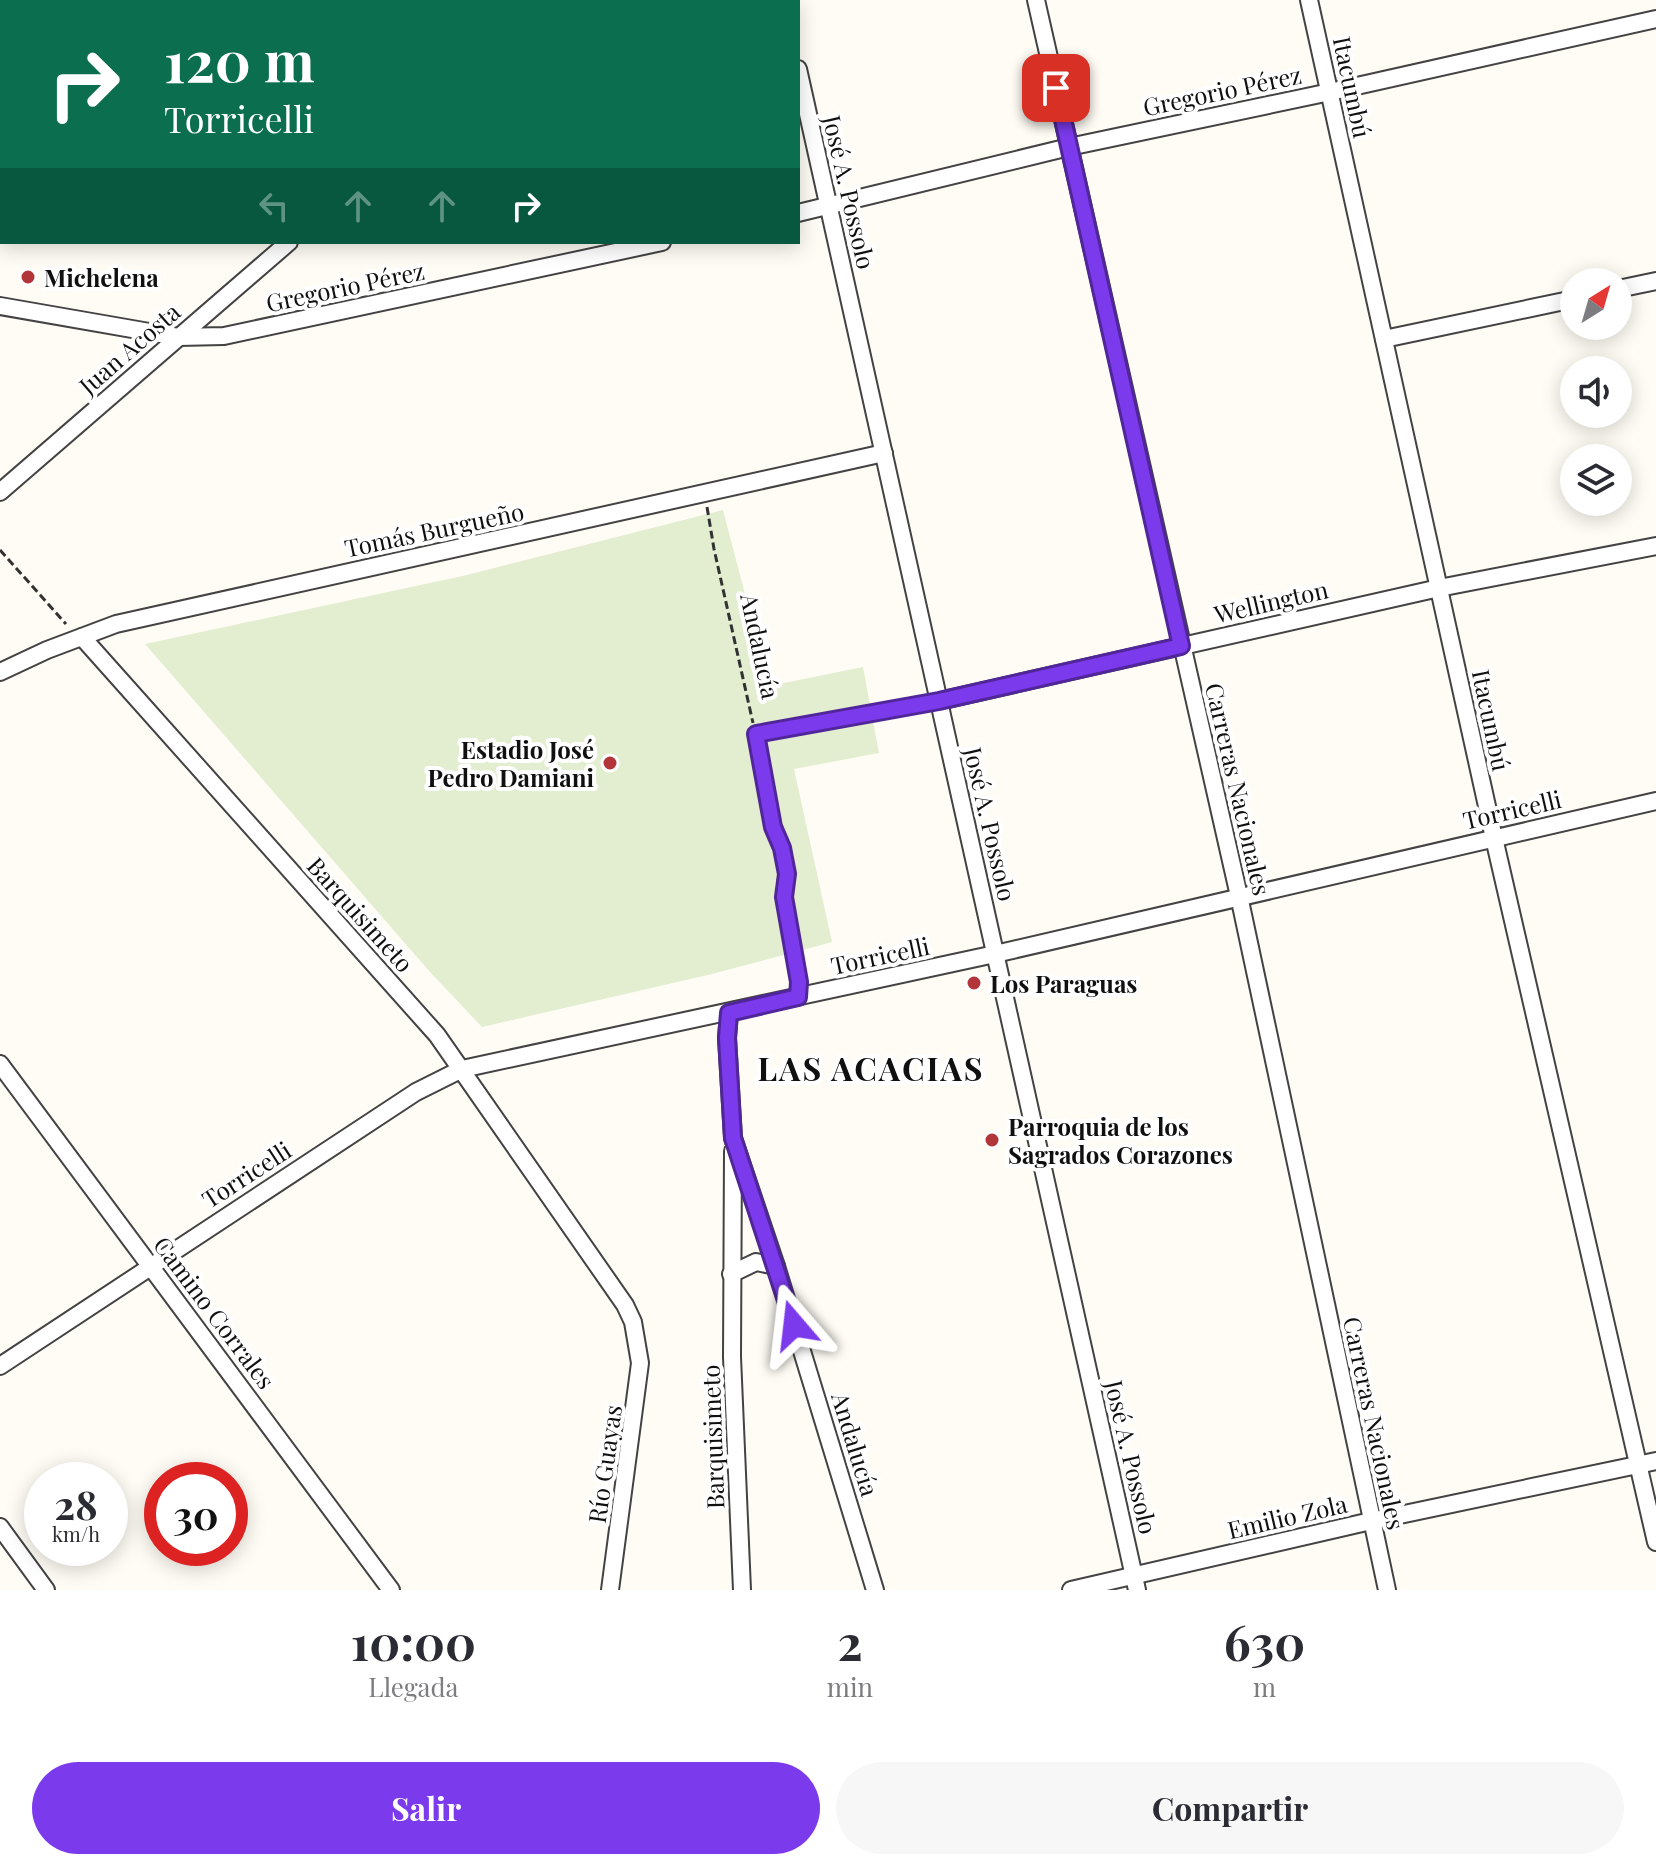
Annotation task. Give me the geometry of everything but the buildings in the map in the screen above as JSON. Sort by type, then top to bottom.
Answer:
[{"type":"street","name":"Carreras Nacionales","points":[[1036,0],[1239,896],[1387,1590]]},
{"type":"street","name":"Itacumbú","points":[[1309,0],[1494,838],[1656,1542]]},
{"type":"street","name":"Gregorio Pérez","points":[[800,213],[1069,147],[1656,19]]},
{"type":"street","name":"José A. Possolo","points":[[800,78],[1136,1583]]},
{"type":"street","name":"Juan Acosta","points":[[0,492],[287,244]]},
{"type":"street","name":"Gregorio Pérez","points":[[0,306],[178,337],[224,336],[653,244]]},
{"type":"street","points":[[1632,286],[1656,281]]},
{"type":"street","points":[[1384,339],[1560,302]]},
{"type":"street","name":"Tomás Burgueño","points":[[0,672],[116,624],[884,453]]},
{"type":"street","name":"Wellington","points":[[939,701],[1439,588],[1656,546]]},
{"type":"street","name":"Barquisimeto","points":[[82,637],[437,1035],[625,1305],[638,1344]]},
{"type":"street","name":"Torricelli","points":[[0,1366],[416,1092],[462,1069],[995,954],[1656,801]]},
{"type":"street","name":"Andalucía","points":[[729,1013],[727,1038],[733,1138],[776,1266],[875,1590]]},
{"type":"street","name":"Camino Corrales","points":[[0,1064],[391,1590]]},
{"type":"street","name":"Barquisimeto","points":[[733,1138],[731,1274],[742,1590]]},
{"type":"street","points":[[731,1274],[756,1262],[776,1266]]},
{"type":"street","name":"Río Guayas","points":[[610,1590],[639,1385],[638,1344]]},
{"type":"street","name":"Emilio Zola","points":[[1071,1590],[1136,1583],[1371,1521],[1656,1461]]},
{"type":"street","points":[[0,1527],[46,1590]]},
{"type":"lane","name":"Wellington","points":[[756,734],[939,701]]},
{"type":"lane","name":"Andalucía","points":[[756,734],[773,827],[782,848],[787,874],[784,897],[799,982],[798,997]]},
{"type":"path","name":"Andalucía","points":[[705,494],[714,549],[756,734]]},
{"type":"path","points":[[0,550],[67,625],[82,637]]},
{"type":"green space","points":[[723,510],[769,686],[863,667],[879,753],[794,769],[832,942],[712,974],[482,1027],[430,972],[145,644],[467,575]]},
{"type":"place","name":"Michelena","points":[[28,277]]},
{"type":"place","name":"Estadio José Pedro Damiani","points":[[610,763]]},
{"type":"place","name":"Los Paraguas","points":[[974,983]]},
{"type":"place","name":"Parroquia de los Sagrados Corazones","points":[[992,1140]]},
{"type":"district","name":"LAS ACACIAS","points":[[871,1067]]},
{"type":"route","points":[[794,1325],[733,1138],[727,1038],[729,1013],[798,997],[799,982],[784,897],[787,874],[782,848],[773,827],[756,734],[939,701],[1181,646],[1056,88]]}]
